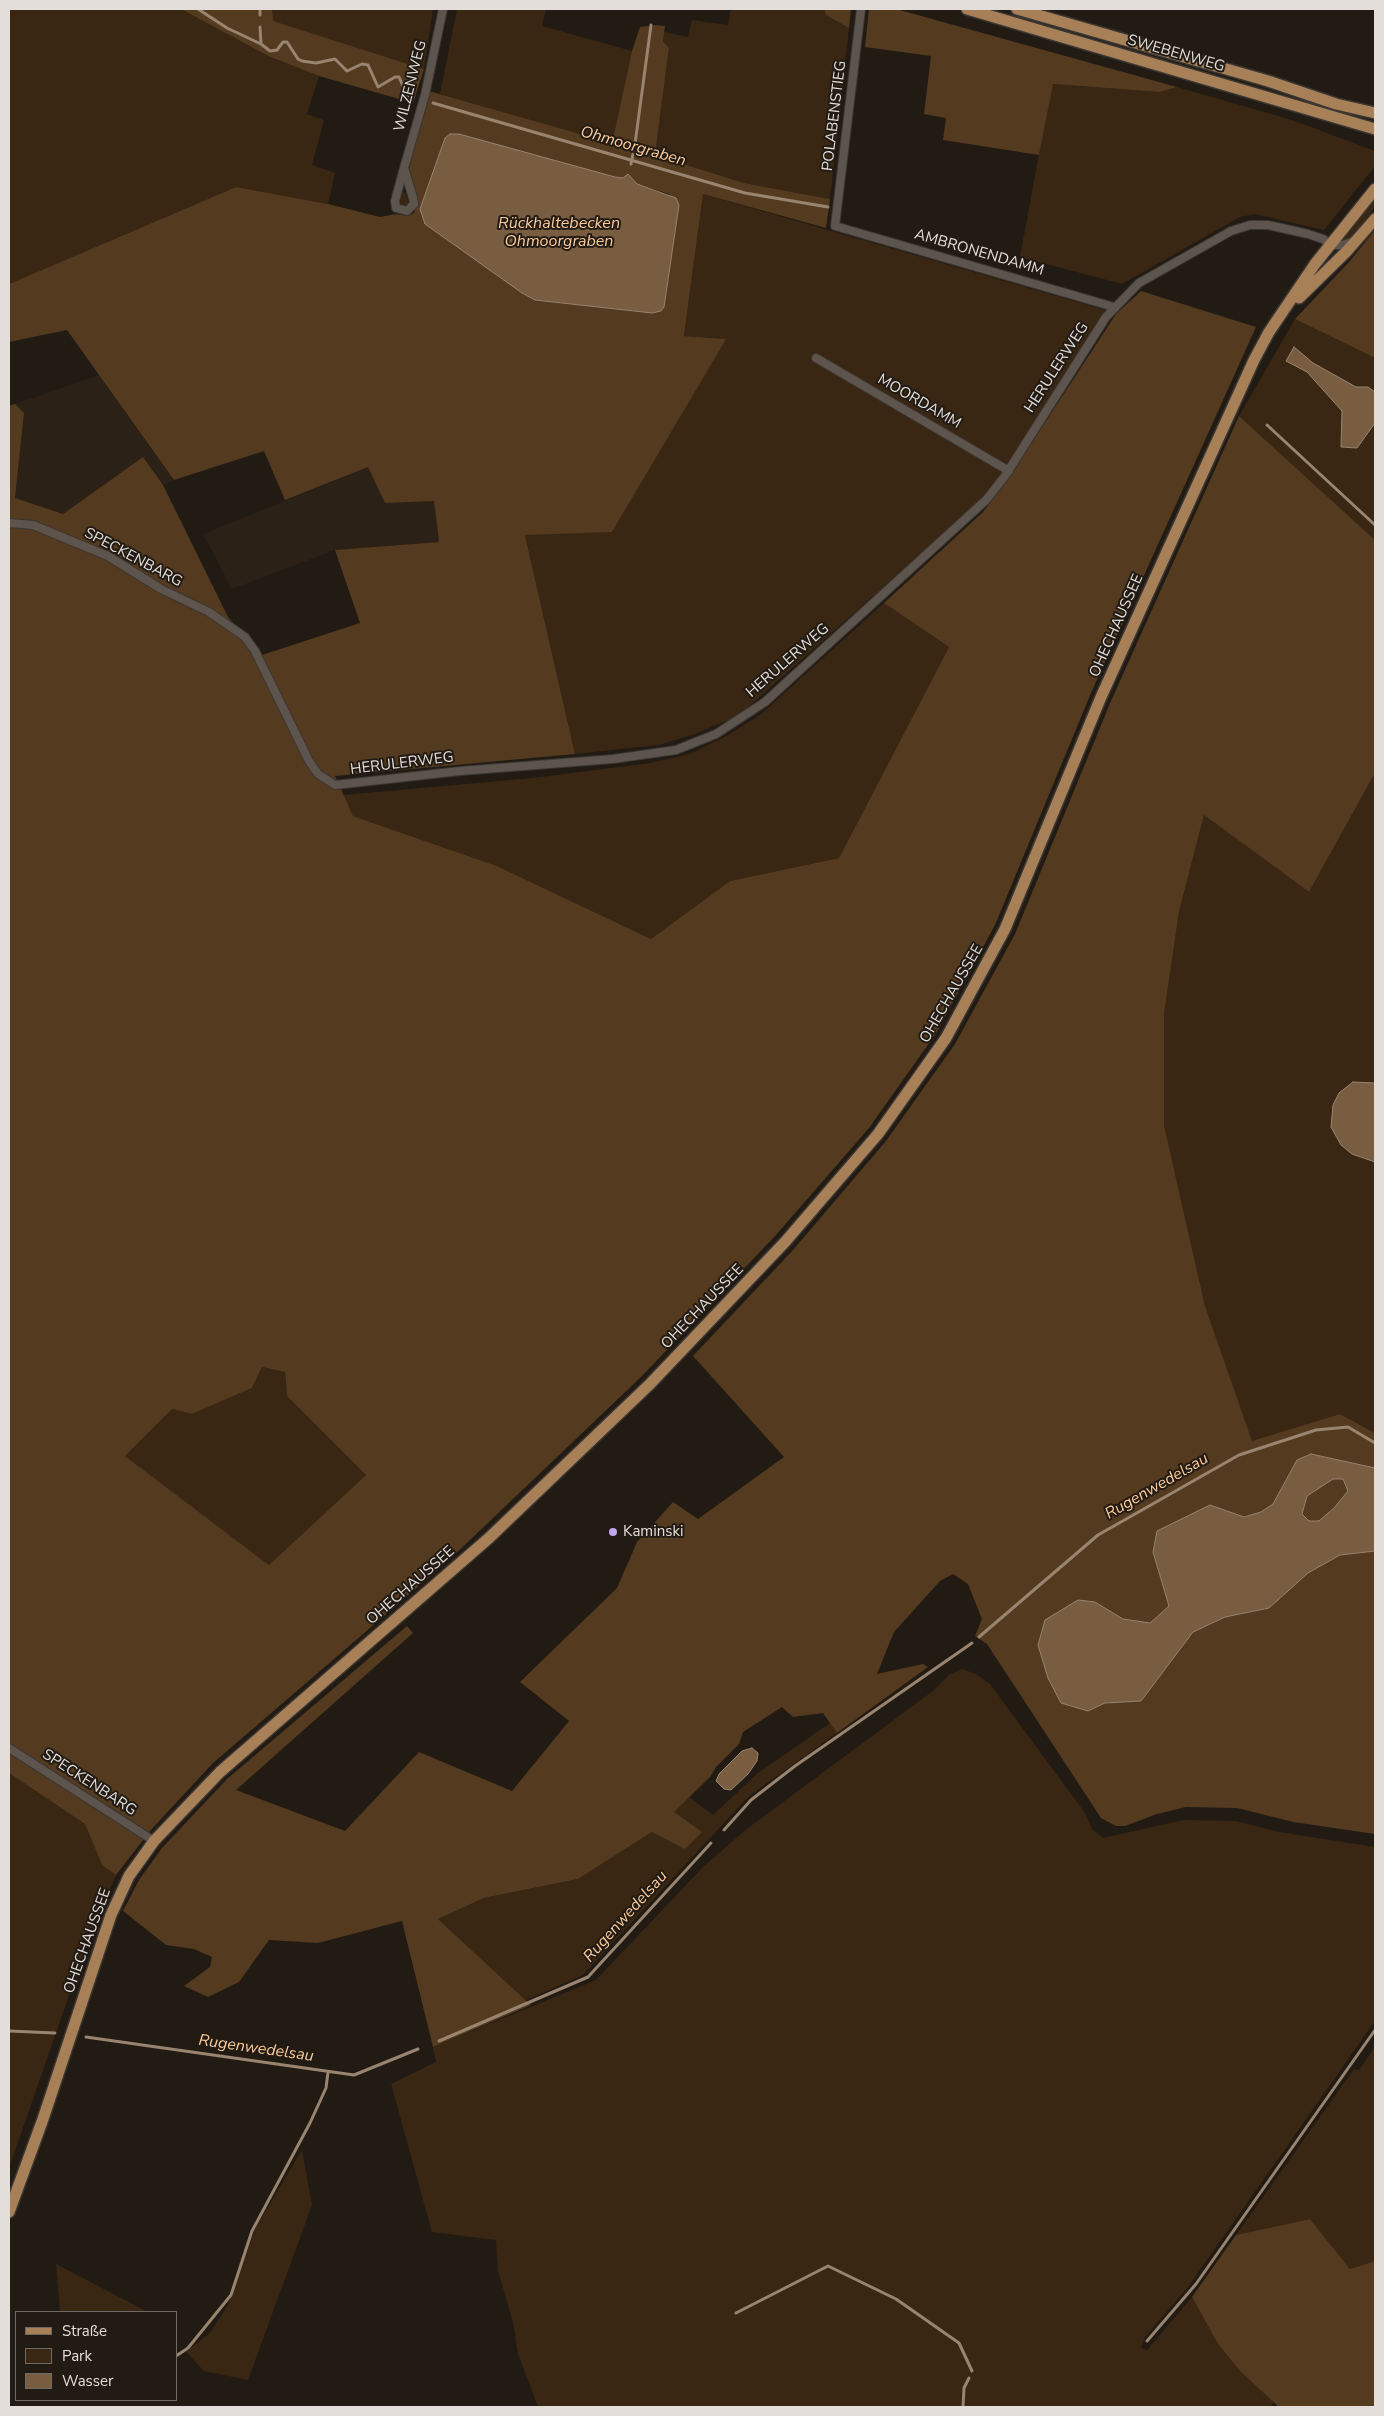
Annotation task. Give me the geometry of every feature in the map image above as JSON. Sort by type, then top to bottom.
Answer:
[{"type":"main road","name":"SWEBENWEG","points":[[967,9],[1374,129]]},
{"type":"main road","name":"SWEBENWEG","points":[[1017,9],[1268,82],[1336,104],[1375,112]]},
{"type":"main road","points":[[1285,311],[1315,264],[1375,189]]},
{"type":"main road","points":[[1285,311],[1357,241],[1375,219]]},
{"type":"main road","name":"OHECHAUSSEE","points":[[9,2212],[43,2119],[111,1915],[129,1876],[154,1841],[220,1772],[489,1538],[650,1384],[785,1242],[878,1134],[946,1038],[1005,930],[1109,679],[1252,366],[1270,332],[1285,311]]},
{"type":"street","name":"WILZENWEG","points":[[404,168],[414,204],[407,211],[396,208],[395,201],[404,168],[427,86],[443,9]]},
{"type":"street","name":"POLABENSTIEG","points":[[835,226],[861,9]]},
{"type":"street","name":"HERULERWEG","points":[[188,602],[216,617],[245,637],[255,651],[309,761],[318,774],[335,785],[676,750],[702,740],[741,719],[765,702],[986,500],[1009,471],[1056,392],[1114,307],[1150,275],[1242,226],[1256,224],[1276,227],[1315,236],[1331,245]]},
{"type":"street","name":"AMBRONENDAMM","points":[[835,226],[1114,307]]},
{"type":"street","points":[[1330,268],[1333,256],[1331,245],[1342,245],[1357,241]]},
{"type":"street","name":"MOORDAMM","points":[[816,358],[1009,471]]},
{"type":"street","name":"SPECKENBARG","points":[[9,523],[32,525],[108,556],[161,589],[188,602]]},
{"type":"street","name":"SPECKENBARG","points":[[9,1748],[154,1841]]},
{"type":"shaded area","points":[[181,9],[272,9],[273,21],[424,69],[413,103],[319,76],[268,56]]},
{"type":"shaded area","points":[[824,9],[851,9],[849,28],[826,15]]},
{"type":"shaded area","points":[[869,9],[896,9],[1177,87],[1160,92],[1053,84],[1039,155],[943,140],[946,118],[924,114],[931,56],[865,47]]},
{"type":"shaded area","points":[[665,26],[663,41],[669,48],[655,155],[744,183],[830,199],[826,228],[703,194],[684,336],[726,339],[612,532],[525,535],[575,754],[335,776],[353,816],[497,866],[651,939],[730,881],[839,858],[949,647],[884,603],[983,512],[1008,479],[1116,314],[1141,291],[1256,327],[1091,693],[995,925],[937,1032],[869,1128],[776,1235],[642,1376],[449,1560],[212,1764],[150,1831],[116,1875],[102,1865],[85,1824],[9,1773],[9,406],[15,404],[24,413],[15,498],[63,514],[143,457],[163,485],[228,617],[262,655],[360,623],[335,550],[439,542],[434,501],[385,503],[368,467],[285,500],[264,451],[174,480],[67,330],[9,342],[9,284],[236,187],[328,204],[380,217],[396,214],[408,216],[414,213],[418,202],[409,169],[429,91],[612,143],[632,51],[640,27]],"holes":[[[628,174],[637,184],[669,194],[679,205],[664,307],[652,313],[535,300],[522,293],[426,224],[615,177],[623,178]],[[262,1367],[285,1372],[287,1396],[366,1475],[269,1565],[125,1456],[172,1409],[192,1414],[252,1388]]]},
{"type":"shaded area","points":[[1375,230],[1375,358],[1295,319],[1349,262]]},
{"type":"shaded area","points":[[99,375],[174,480],[163,485],[143,458],[63,514],[15,498],[24,413],[15,404]]},
{"type":"shaded area","points":[[1239,416],[1375,540],[1375,773],[1309,892],[1204,815],[1179,912],[1164,1014],[1164,1125],[1205,1306],[1252,1441],[1340,1414],[1375,1433],[1375,1468],[1311,1454],[1297,1460],[1273,1504],[1261,1512],[1244,1517],[1210,1506],[1158,1531],[1153,1552],[1169,1606],[1150,1623],[1123,1619],[1095,1602],[1088,1711],[1105,1703],[1141,1701],[1192,1632],[1225,1617],[1269,1608],[1308,1573],[1340,1555],[1375,1551],[1375,1834],[1293,1822],[1237,1808],[1186,1807],[1157,1814],[1125,1826],[1116,1826],[1101,1818],[987,1644],[975,1636],[982,1619],[968,1584],[953,1574],[940,1581],[894,1632],[877,1674],[923,1664],[928,1667],[837,1733],[823,1713],[793,1717],[782,1707],[743,1732],[739,1744],[716,1767],[710,1777],[674,1812],[702,1832],[685,1849],[652,1832],[578,1879],[484,1898],[438,1919],[531,2005],[433,2047],[402,1921],[318,1943],[269,1940],[239,1982],[208,1997],[184,1986],[210,1967],[212,1957],[194,1949],[166,1945],[123,1911],[139,1880],[162,1848],[227,1779],[407,1626],[413,1633],[236,1790],[345,1831],[419,1752],[512,1791],[569,1721],[520,1682],[617,1588],[637,1542],[673,1502],[698,1519],[784,1457],[693,1356],[793,1250],[886,1141],[955,1044],[1015,934],[1111,701]]},
{"type":"shaded area","points":[[368,467],[385,502],[434,501],[439,542],[335,550],[232,589],[203,534]]},
{"type":"shaded area","points":[[1333,1479],[1343,1479],[1348,1491],[1334,1508],[1319,1521],[1309,1521],[1302,1514],[1307,1496]]},
{"type":"shaded area","points":[[1310,2219],[1350,2269],[1375,2261],[1375,2407],[1279,2407],[1241,2372],[1218,2344],[1192,2297],[1236,2235]]},
{"type":"green space","points":[[9,9],[181,9],[268,56],[319,76],[307,114],[324,120],[312,165],[335,173],[328,204],[236,187],[9,284]]},
{"type":"green space","points":[[272,9],[433,9],[424,69],[272,21]]},
{"type":"green space","points":[[457,9],[546,9],[542,26],[632,51],[612,143],[440,94]]},
{"type":"green space","points":[[731,9],[824,9],[827,15],[849,28],[830,199],[744,183],[655,155],[669,48],[663,41],[664,32],[688,37],[692,20],[728,25]]},
{"type":"green space","points":[[1052,84],[1160,92],[1177,87],[1292,120],[1375,151],[1375,166],[1324,230],[1255,214],[1240,217],[1122,284],[1020,257]]},
{"type":"green space","points":[[405,192],[409,204],[405,208],[400,203],[402,194]]},
{"type":"green space","points":[[703,194],[1105,310],[1002,473],[972,508],[738,716],[695,734],[659,745],[575,754],[525,534],[612,532],[725,339],[684,336]]},
{"type":"green space","points":[[1375,198],[1375,206],[1362,226],[1354,236],[1344,240],[1343,238]]},
{"type":"green space","points":[[1295,319],[1375,358],[1375,392],[1368,387],[1356,388],[1313,363],[1294,348],[1307,372],[1342,411],[1372,426],[1375,423],[1375,540],[1239,416]]},
{"type":"green space","points":[[884,603],[949,647],[839,858],[730,881],[651,939],[497,866],[353,816],[343,795],[533,778],[650,763],[690,754],[728,735],[760,715]]},
{"type":"green space","points":[[1375,773],[1375,1433],[1340,1414],[1252,1442],[1205,1306],[1164,1125],[1164,1014],[1179,912],[1204,815],[1309,892]]},
{"type":"green space","points":[[262,1367],[285,1372],[287,1396],[366,1475],[269,1565],[125,1456],[172,1409],[192,1414],[252,1388]]},
{"type":"green space","points":[[962,1669],[976,1674],[990,1684],[1085,1813],[1092,1829],[1103,1838],[1184,1820],[1236,1821],[1279,1832],[1375,1847],[1375,2021],[1188,2287],[1145,2337],[1141,2348],[1147,2350],[1192,2297],[1218,2344],[1241,2372],[1274,2402],[1270,2407],[538,2407],[518,2354],[513,2322],[498,2271],[496,2240],[432,2232],[391,2084],[436,2062],[433,2047],[596,1980],[704,1866],[748,1828],[933,1691],[950,1674]]},
{"type":"green space","points":[[830,1723],[837,1733],[749,1796],[583,1975],[526,2000],[438,1919],[484,1898],[578,1879],[652,1832],[689,1797],[713,1815],[758,1773]]},
{"type":"green space","points":[[9,1773],[85,1824],[102,1865],[116,1875],[90,1935],[9,2168]]},
{"type":"green space","points":[[1375,2047],[1375,2261],[1350,2269],[1310,2219],[1236,2235],[1354,2069],[1359,2070]]},
{"type":"green space","points":[[302,2150],[312,2205],[248,2380],[204,2371],[186,2352],[210,2333],[228,2305],[256,2227]]},
{"type":"green space","points":[[56,2264],[146,2311],[60,2311]]},
{"type":"water","name":"Rückhaltebecken Ohmoorgraben","points":[[450,134],[459,134],[615,177],[623,178],[628,174],[637,184],[676,198],[679,205],[664,307],[661,311],[652,313],[535,300],[522,293],[425,224],[420,209],[445,138]]},
{"type":"water","points":[[1294,347],[1313,363],[1356,387],[1368,387],[1375,392],[1375,423],[1357,448],[1341,447],[1342,411],[1307,372],[1286,361]]},
{"type":"water","points":[[1353,1082],[1375,1083],[1375,1162],[1352,1154],[1341,1145],[1331,1127],[1333,1105],[1339,1093]]},
{"type":"water","points":[[1311,1454],[1375,1468],[1375,1551],[1340,1555],[1308,1573],[1269,1608],[1225,1617],[1193,1632],[1141,1701],[1105,1703],[1088,1711],[1061,1703],[1048,1678],[1038,1645],[1045,1620],[1078,1600],[1095,1602],[1123,1619],[1150,1623],[1169,1606],[1153,1552],[1157,1531],[1210,1505],[1244,1517],[1261,1512],[1273,1504],[1297,1460]],"holes":[[[1333,1479],[1343,1479],[1348,1491],[1334,1508],[1319,1521],[1309,1521],[1302,1514],[1307,1496]]]},
{"type":"water","points":[[752,1748],[758,1753],[757,1761],[748,1774],[731,1790],[724,1789],[716,1781],[719,1774],[742,1751]]},
{"type":"waterway","name":"Ohmoorgraben","points":[[198,9],[227,28],[261,44],[270,51],[277,50],[283,42],[287,42],[298,59],[302,61],[316,63],[335,59],[347,71],[362,64],[368,65],[378,87],[395,77],[399,77],[407,95],[413,97]]},
{"type":"waterway","points":[[260,9],[260,15]]},
{"type":"waterway","points":[[635,144],[651,25]]},
{"type":"waterway","points":[[260,27],[261,44]]},
{"type":"waterway","name":"Ohmoorgraben","points":[[433,103],[745,193],[828,207]]},
{"type":"waterway","name":"Ohmoorgraben","points":[[631,164],[633,154]]},
{"type":"waterway","points":[[1267,425],[1375,525]]},
{"type":"waterway","name":"Rugenwedelsau","points":[[979,1637],[1098,1535],[1239,1455],[1316,1430],[1348,1427],[1375,1443]]},
{"type":"waterway","name":"Rugenwedelsau","points":[[724,1830],[751,1800],[795,1766],[972,1643]]},
{"type":"waterway","name":"Rugenwedelsau","points":[[439,2041],[588,1977],[711,1843]]},
{"type":"waterway","points":[[1147,2341],[1196,2284],[1375,2030]]},
{"type":"waterway","name":"Rugenwedelsau","points":[[9,2031],[55,2033]]},
{"type":"waterway","name":"Rugenwedelsau","points":[[86,2037],[354,2075],[418,2049]]},
{"type":"waterway","points":[[178,2355],[188,2348],[231,2295],[252,2231],[310,2123],[326,2088],[328,2072]]},
{"type":"waterway","points":[[736,2313],[828,2266],[896,2299],[959,2343],[972,2371]]},
{"type":"waterway","points":[[963,2407],[964,2388],[969,2378]]},
{"type":"place","name":"Kaminski","points":[[613,1532]]}]
